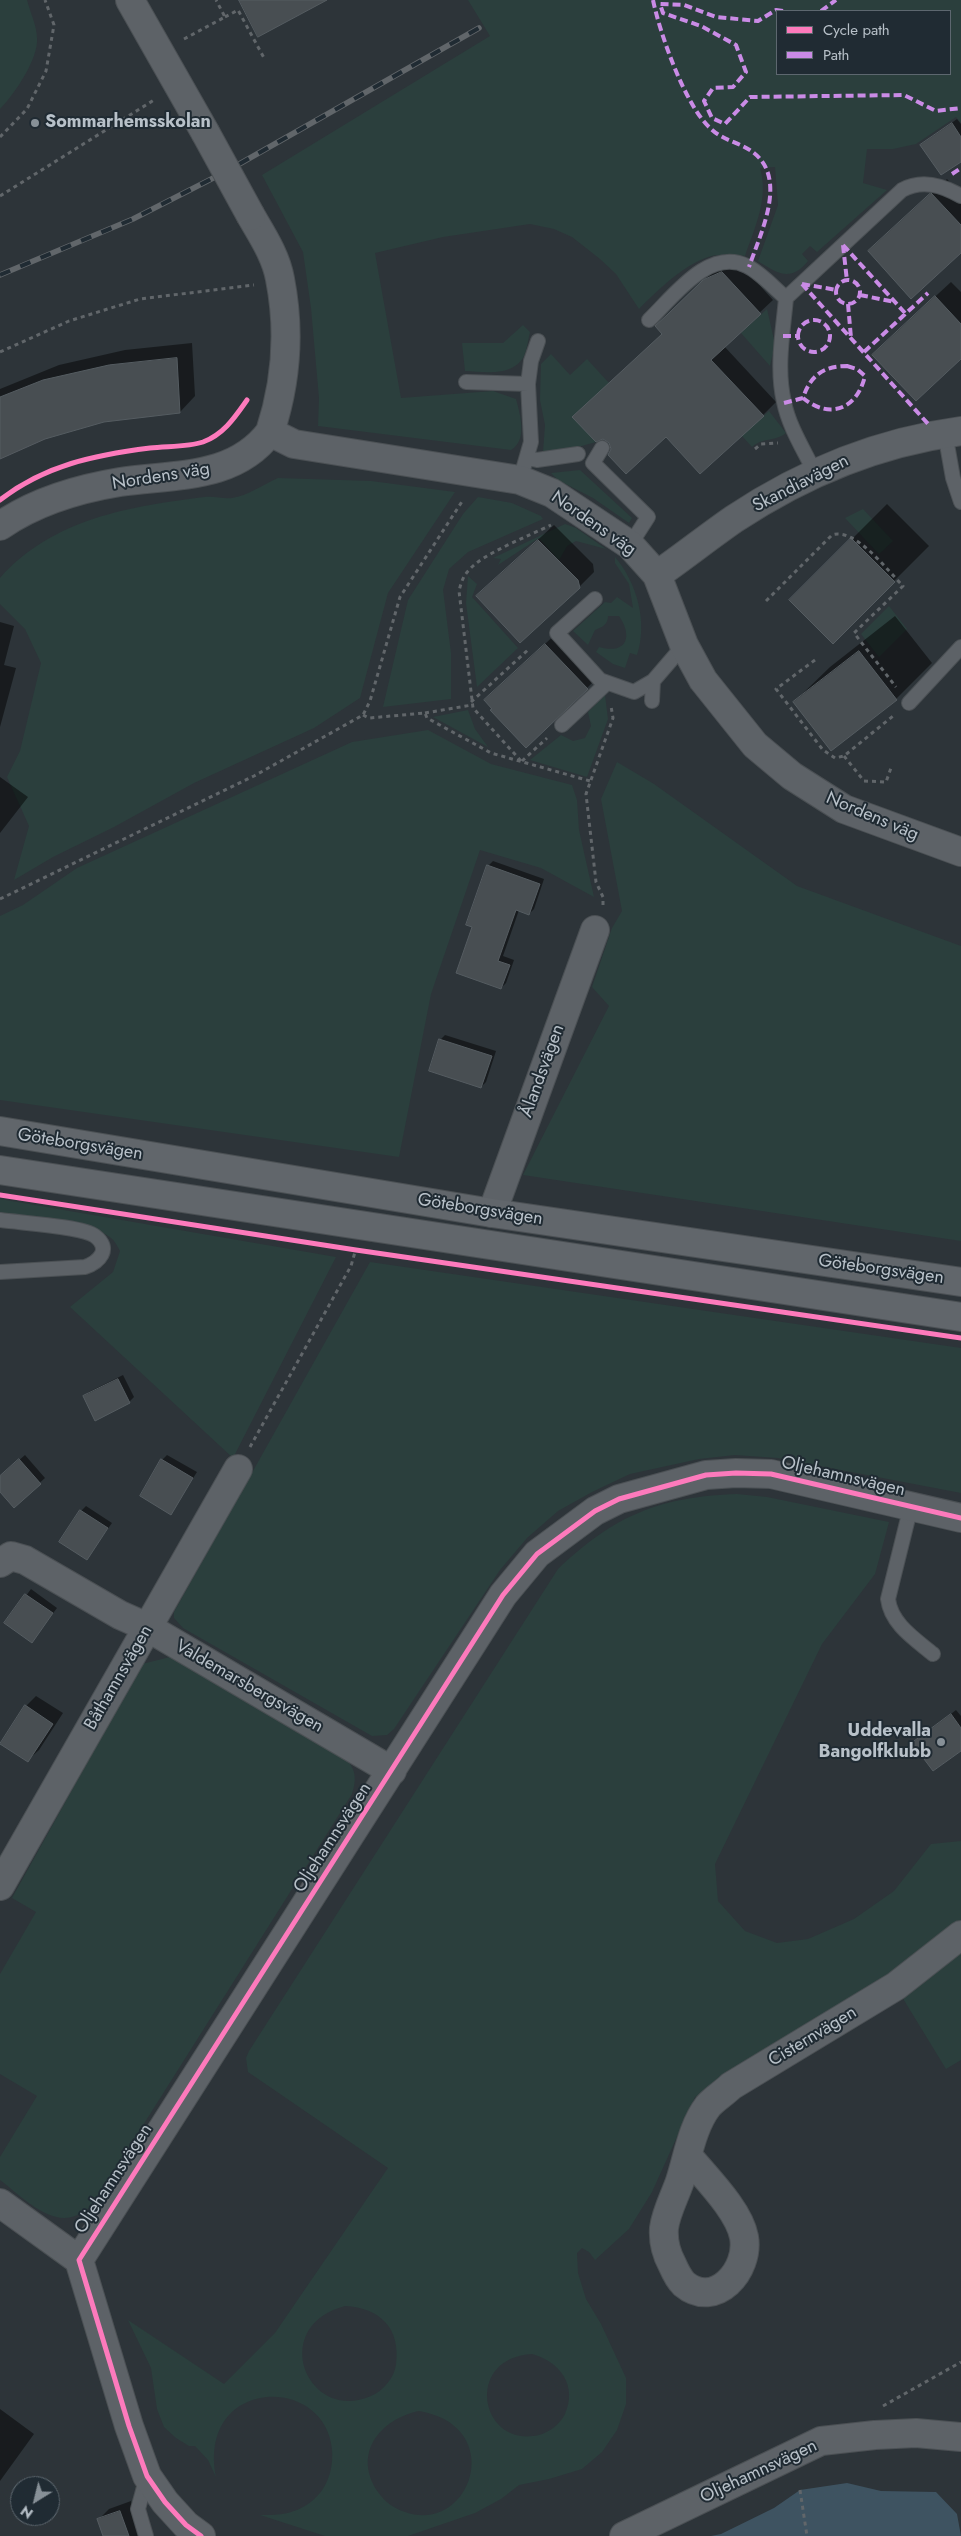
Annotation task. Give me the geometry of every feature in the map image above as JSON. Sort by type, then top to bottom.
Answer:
[{"type":"main road","name":"Göteborgsvägen","points":[[0,1131],[492,1213],[961,1282]]},
{"type":"main road","name":"Göteborgsvägen","points":[[0,1170],[961,1317]]},
{"type":"street","points":[[130,0],[268,246],[280,278],[285,325],[284,373],[278,405],[270,432]]},
{"type":"street","name":"Nordens väg","points":[[0,526],[30,507],[82,490],[119,482],[198,473],[222,468],[246,456],[259,446],[270,432],[294,444],[524,469],[552,493],[630,545],[657,575],[684,646],[703,680],[726,711],[756,745],[792,776],[844,809],[961,852]]},
{"type":"street","name":"Skandiavägen","points":[[657,575],[734,519],[814,473],[860,454],[918,438],[953,432]]},
{"type":"street","name":"Ålandsvägen","points":[[492,1213],[595,930]]},
{"type":"street","name":"Båthamnsvägen","points":[[0,1886],[238,1469]]},
{"type":"street","name":"Oljehamnsvägen","points":[[201,2536],[186,2525],[165,2502],[148,2476],[129,2426],[79,2260],[508,1588],[538,1554],[595,1510],[619,1498],[706,1475],[736,1472],[770,1474],[961,1518]]},
{"type":"street","name":"Valdemarsbergsvägen","points":[[0,1563],[11,1556],[25,1560],[120,1615],[147,1627],[392,1771]]},
{"type":"street","name":"Cisternvägen","points":[[688,2156],[696,2127],[709,2105],[731,2086],[896,1986],[961,1935]]},
{"type":"street","points":[[0,2203],[79,2260]]},
{"type":"street","name":"Oljehamnsvägen","points":[[624,2536],[821,2441],[876,2434],[961,2437]]},
{"type":"lane","points":[[814,473],[793,435],[784,403],[780,368],[786,298],[902,190],[917,185],[936,184],[961,196]]},
{"type":"lane","points":[[649,320],[704,268],[719,261],[739,263],[749,267],[786,298]]},
{"type":"lane","points":[[524,469],[531,431],[528,384],[531,362],[538,341]]},
{"type":"lane","points":[[466,382],[528,384]]},
{"type":"lane","points":[[953,432],[953,478],[961,502]]},
{"type":"lane","points":[[602,448],[593,463],[648,517],[630,545]]},
{"type":"lane","points":[[524,469],[537,460],[578,454]]},
{"type":"lane","points":[[594,599],[557,633],[600,680],[634,692],[654,682],[684,646]]},
{"type":"lane","points":[[909,702],[961,647]]},
{"type":"lane","points":[[652,701],[654,682]]},
{"type":"lane","points":[[562,725],[607,683]]},
{"type":"lane","points":[[0,1220],[78,1230],[95,1236],[102,1245],[102,1254],[96,1263],[85,1267],[0,1272]]},
{"type":"lane","points":[[912,1506],[888,1599],[889,1607],[897,1621],[933,1654]]},
{"type":"lane","points":[[146,2536],[138,2509],[148,2476]]},
{"type":"path","points":[[0,137],[26,109],[46,71],[54,25],[45,0]]},
{"type":"path","points":[[216,0],[225,17]]},
{"type":"path","points":[[179,42],[238,10],[264,58]]},
{"type":"path","points":[[0,196],[155,99]]},
{"type":"path","points":[[0,352],[69,321],[140,299],[256,285]]},
{"type":"path","points":[[755,449],[761,444],[782,442],[793,435]]},
{"type":"path","points":[[0,899],[254,776],[363,715],[370,701],[400,597],[454,511],[468,493]]},
{"type":"path","points":[[521,761],[472,704],[459,604],[463,579],[469,569],[480,560],[557,522]]},
{"type":"path","points":[[766,601],[832,535],[845,533],[856,539],[902,586],[854,634],[909,702],[844,756],[835,758],[823,750],[776,689],[815,660]]},
{"type":"path","points":[[363,715],[368,718],[425,714],[472,704],[529,649]]},
{"type":"path","points":[[595,930],[604,915],[603,897],[596,882],[586,794],[613,718],[607,683]]},
{"type":"path","points":[[425,714],[427,718],[491,754],[590,781]]},
{"type":"path","points":[[521,761],[537,747]]},
{"type":"path","points":[[844,756],[864,781],[886,782],[891,768]]},
{"type":"path","points":[[238,1469],[352,1266],[356,1250]]},
{"type":"path","points":[[879,2409],[961,2362]]},
{"type":"path","points":[[800,2490],[807,2536]]},
{"type":"green space","points":[[0,0],[27,0],[37,33],[37,46],[30,66],[12,95],[0,109]]},
{"type":"green space","points":[[468,0],[961,0],[961,123],[956,117],[916,144],[893,149],[867,149],[863,183],[887,190],[817,252],[810,246],[802,254],[808,261],[796,272],[784,274],[758,261],[778,205],[775,167],[760,168],[763,190],[762,201],[757,223],[745,256],[713,256],[694,263],[669,281],[639,309],[616,274],[572,237],[554,229],[530,224],[443,237],[375,253],[401,398],[493,391],[516,399],[521,433],[520,440],[511,450],[318,426],[319,398],[311,308],[303,252],[262,175],[490,36]]},
{"type":"green space","points":[[767,309],[775,344],[770,366],[741,333]]},
{"type":"green space","points":[[523,325],[530,332],[524,356],[519,363],[498,372],[465,371],[462,343],[503,343]]},
{"type":"green space","points":[[551,354],[570,375],[587,359],[609,383],[572,417],[596,442],[560,452],[543,452],[545,425],[540,400],[541,364]]},
{"type":"green space","points":[[769,411],[786,433],[778,438],[760,442],[752,447],[742,436]]},
{"type":"green space","points":[[580,470],[632,518],[629,523],[593,498],[558,480],[551,473]]},
{"type":"green space","points":[[278,478],[371,481],[455,492],[388,593],[360,698],[314,728],[194,783],[114,827],[53,857],[14,880],[29,826],[7,777],[20,751],[41,663],[25,629],[0,604],[0,578],[21,558],[43,542],[68,529],[94,519],[149,505],[205,497],[238,497]]},
{"type":"green space","points":[[478,497],[512,503],[541,516],[543,519],[468,552],[449,569],[443,590],[451,653],[451,699],[383,707],[408,600],[463,514]]},
{"type":"green space","points":[[863,509],[893,541],[879,554],[845,518]]},
{"type":"green space","points":[[565,524],[576,528],[606,549],[576,541],[567,546],[559,560],[539,538],[498,565],[501,559],[493,558]]},
{"type":"green space","points":[[615,557],[623,567],[635,591],[641,616],[640,642],[637,655],[630,653],[625,668],[613,664],[596,652],[599,647],[616,648],[625,642],[626,630],[619,616],[608,616],[606,624],[595,630],[588,645],[573,631],[605,602],[611,603],[617,597],[633,608],[629,584],[615,563]]},
{"type":"green space","points":[[468,576],[477,584],[472,597],[518,648],[477,687],[466,603]]},
{"type":"green space","points":[[889,606],[907,629],[879,657],[861,634]]},
{"type":"green space","points":[[605,695],[608,719],[587,777],[530,760],[561,735],[573,741],[585,738],[591,726],[588,712]]},
{"type":"green space","points":[[468,710],[475,729],[488,747],[433,717]]},
{"type":"green space","points":[[428,730],[491,764],[572,785],[577,800],[579,830],[594,897],[541,868],[480,850],[431,994],[399,1157],[0,1100],[0,916],[23,905],[77,868],[352,742]]},
{"type":"green space","points":[[617,762],[654,784],[797,886],[961,946],[961,1241],[523,1175],[609,1006],[592,987],[612,928],[622,911],[601,799]]},
{"type":"green space","points":[[0,1199],[336,1257],[233,1458],[70,1307],[113,1272],[120,1251],[114,1241],[100,1231],[87,1226],[58,1220],[0,1214]]},
{"type":"green space","points":[[370,1262],[961,1348],[961,1493],[778,1458],[735,1455],[699,1459],[630,1474],[558,1511],[527,1538],[500,1570],[394,1729],[387,1735],[372,1736],[183,1628],[174,1618],[174,1612]]},
{"type":"green space","points":[[737,1494],[767,1497],[889,1522],[875,1574],[822,1644],[715,1864],[718,1901],[745,1931],[777,1943],[808,1939],[854,1919],[894,1891],[931,1844],[961,1841],[961,2060],[946,2069],[888,1974],[862,1993],[695,2097],[652,2192],[629,2229],[595,2260],[589,2252],[582,2248],[577,2253],[578,2273],[586,2299],[601,2324],[626,2378],[626,2404],[617,2430],[602,2452],[582,2469],[549,2479],[519,2485],[501,2499],[475,2513],[408,2536],[325,2536],[260,2515],[295,2511],[310,2502],[323,2489],[330,2474],[332,2464],[332,2449],[324,2424],[308,2407],[287,2398],[264,2397],[242,2405],[225,2420],[215,2444],[216,2477],[208,2460],[195,2446],[189,2446],[164,2427],[157,2409],[151,2368],[128,2320],[224,2384],[275,2333],[388,2168],[248,2072],[246,2058],[249,2051],[558,1569],[579,1550],[619,1522],[661,1505],[684,1499]],"holes":[[[345,2306],[368,2311],[386,2322],[395,2340],[397,2352],[395,2370],[384,2387],[371,2396],[349,2401],[329,2397],[315,2385],[305,2369],[302,2351],[307,2333],[321,2317]],[[532,2354],[542,2357],[558,2368],[564,2376],[569,2393],[565,2414],[547,2432],[539,2435],[519,2436],[503,2429],[493,2417],[487,2401],[488,2385],[496,2370],[510,2359]],[[419,2411],[447,2421],[464,2436],[471,2456],[470,2476],[462,2494],[448,2508],[428,2515],[405,2512],[393,2507],[381,2496],[371,2478],[368,2464],[369,2452],[374,2440],[382,2430],[405,2415]]]},
{"type":"green space","points":[[170,1657],[344,1757],[353,1770],[355,1778],[354,1788],[92,2206],[75,2216],[55,2217],[26,2201],[0,2180],[0,2157],[37,2096],[0,2074],[0,1974],[36,1912],[12,1898],[142,1664]]},
{"type":"water","points":[[847,2483],[881,2491],[936,2492],[957,2514],[961,2536],[711,2536],[721,2534],[774,2508],[800,2490]]},
{"type":"building","points":[[239,0],[327,0],[258,37]]},
{"type":"building","points":[[952,123],[961,137],[961,162],[941,175],[920,145]]},
{"type":"building","points":[[931,193],[961,225],[961,253],[911,299],[868,251]]},
{"type":"building","points":[[722,272],[761,314],[711,360],[764,416],[700,474],[666,437],[626,474],[608,455],[611,449],[609,443],[603,439],[596,442],[572,417],[662,334],[655,326],[703,280]]},
{"type":"building","points":[[935,296],[961,324],[961,359],[916,401],[872,355]]},
{"type":"building","points":[[177,358],[180,413],[104,422],[45,439],[0,459],[0,397],[43,380],[109,365]]},
{"type":"building","points":[[851,538],[895,582],[833,644],[789,600]]},
{"type":"building","points":[[538,540],[578,580],[580,588],[520,643],[476,596]]},
{"type":"building","points":[[545,644],[588,689],[526,748],[490,710],[492,709],[484,700]]},
{"type":"building","points":[[859,651],[897,700],[831,751],[793,702]]},
{"type":"building","points":[[487,865],[540,884],[529,915],[516,910],[498,961],[510,965],[501,989],[456,973],[472,927],[466,925]]},
{"type":"building","points":[[439,1039],[492,1056],[481,1088],[429,1071]]},
{"type":"building","points":[[118,1379],[130,1403],[95,1421],[83,1396]]},
{"type":"building","points":[[19,1459],[41,1484],[14,1508],[0,1492],[0,1476]]},
{"type":"building","points":[[161,1459],[193,1478],[171,1515],[140,1496]]},
{"type":"building","points":[[80,1510],[108,1528],[87,1560],[59,1542]]},
{"type":"building","points":[[25,1594],[53,1613],[32,1643],[4,1623]]},
{"type":"building","points":[[25,1705],[53,1724],[28,1762],[0,1744]]},
{"type":"building","points":[[951,1714],[961,1728],[961,1751],[933,1771],[912,1743]]},
{"type":"building","points":[[120,2511],[129,2536],[103,2536],[97,2519]]},
{"type":"railway","points":[[0,275],[133,219],[227,171],[479,28]]},
{"type":"marked path","points":[[653,0],[661,31],[675,68],[701,117],[715,132],[754,153],[764,164],[769,178],[768,208],[749,267]]},
{"type":"marked path","points":[[822,10],[836,0]]},
{"type":"marked path","points":[[776,10],[758,21],[716,17],[684,5],[660,4],[663,13],[701,26],[736,45],[746,72],[733,87],[713,88],[704,101],[712,118],[725,124],[750,97],[904,95],[936,111],[961,108]]},
{"type":"marked path","points":[[952,174],[961,168]]},
{"type":"marked path","points":[[843,245],[905,313]]},
{"type":"marked path","points":[[843,245],[847,281]]},
{"type":"marked path","points":[[848,280],[856,284],[860,292],[856,300],[848,304],[840,300],[836,292],[840,284],[848,280]]},
{"type":"marked path","points":[[802,284],[929,425]]},
{"type":"marked path","points":[[802,284],[837,290]]},
{"type":"marked path","points":[[864,352],[928,293]]},
{"type":"marked path","points":[[860,295],[895,302]]},
{"type":"marked path","points":[[848,304],[851,338]]},
{"type":"marked path","points":[[814,320],[820,321],[825,325],[829,330],[830,336],[829,342],[825,347],[820,351],[814,352],[808,351],[803,347],[799,342],[798,336],[799,330],[803,325],[808,321],[814,320]]},
{"type":"marked path","points":[[783,336],[797,336]]},
{"type":"marked path","points":[[847,366],[857,369],[865,376],[856,396],[849,403],[841,408],[832,409],[813,405],[803,398],[809,384],[824,370],[847,366]]},
{"type":"marked path","points":[[784,403],[803,398]]},
{"type":"cycle path","points":[[0,500],[35,478],[90,458],[156,447],[191,445],[203,442],[223,430],[247,400]]},
{"type":"cycle path","points":[[0,1195],[356,1250],[961,1338]]},
{"type":"cycle path","points":[[201,2536],[186,2525],[165,2502],[147,2476],[129,2426],[79,2260],[503,1595],[537,1554],[595,1511],[619,1499],[706,1475],[736,1473],[771,1474],[961,1518]]},
{"type":"place","name":"Sommarhemsskolan","points":[[35,123]]},
{"type":"place","name":"Uddevalla Bangolfklubb","points":[[941,1742]]}]
